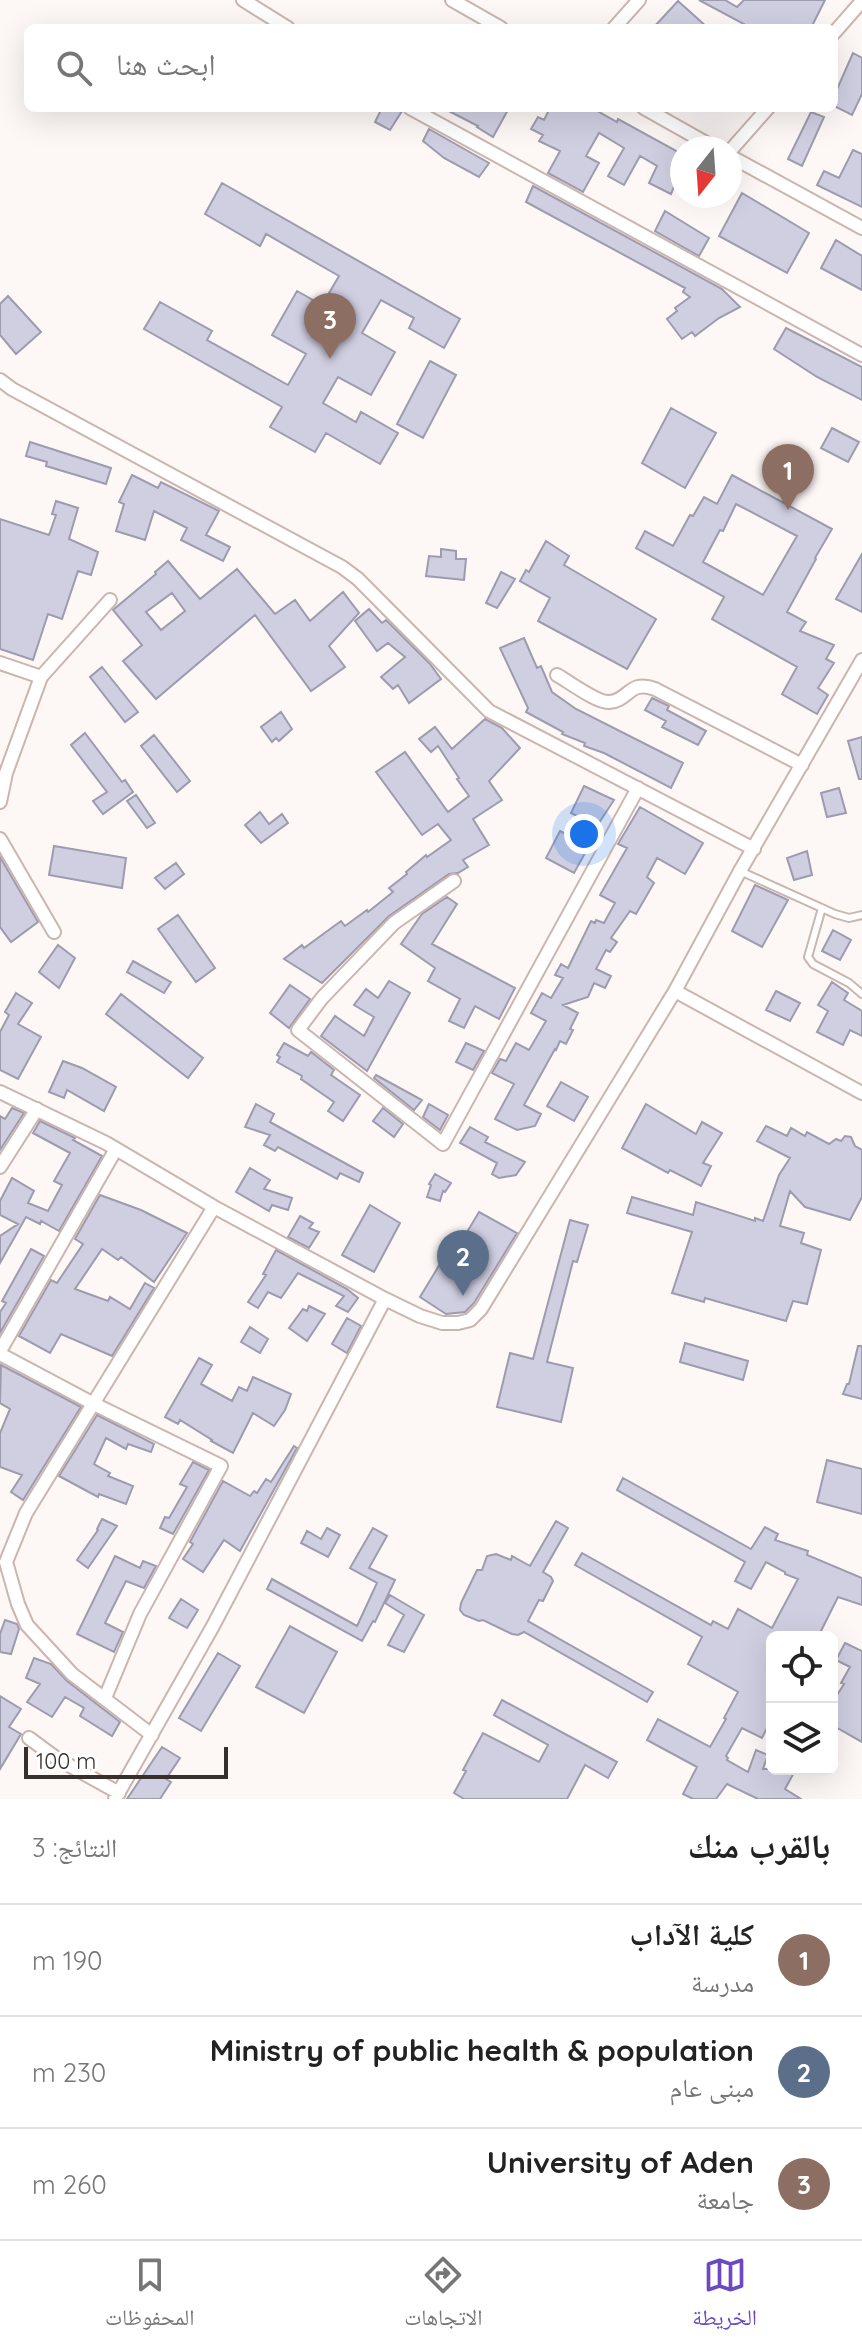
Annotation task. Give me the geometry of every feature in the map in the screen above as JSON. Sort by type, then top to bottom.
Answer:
[{"type":"street","points":[[243,0],[282,24]]},
{"type":"street","points":[[452,0],[494,24]]},
{"type":"street","points":[[618,24],[639,0]]},
{"type":"street","points":[[838,28],[862,1]]},
{"type":"street","points":[[417,112],[862,355]]},
{"type":"street","points":[[651,112],[694,136]]},
{"type":"street","points":[[742,139],[765,112]]},
{"type":"street","points":[[742,161],[862,228]]},
{"type":"street","points":[[0,380],[342,567],[358,579],[489,711],[754,849]]},
{"type":"street","points":[[0,802],[3,772],[41,677],[110,600]]},
{"type":"street","points":[[0,1092],[116,1149],[214,1207],[385,1299],[442,1323],[470,1320],[481,1309],[675,991],[740,871],[862,660]]},
{"type":"street","points":[[0,663],[41,677]]},
{"type":"street","points":[[557,675],[603,702],[618,700],[629,690],[646,685],[802,765]]},
{"type":"street","points":[[454,881],[394,923],[322,998],[298,1030],[443,1144],[638,788]]},
{"type":"street","points":[[0,839],[54,932]]},
{"type":"street","points":[[675,991],[862,1093]]},
{"type":"street","points":[[0,1167],[37,1109]]},
{"type":"street","points":[[105,1698],[140,1614],[221,1466],[94,1404],[0,1352],[116,1149]]},
{"type":"street","points":[[152,1735],[72,1674],[27,1625],[6,1562],[26,1513],[214,1207]]},
{"type":"street","points":[[29,1738],[117,1796],[213,1626],[385,1299]]},
{"type":"lane","points":[[740,871],[849,918],[862,915]]},
{"type":"lane","points":[[822,908],[808,957],[813,964],[849,983],[862,994]]},
{"type":"building","points":[[699,0],[725,0],[737,7],[744,0],[825,0],[813,24],[744,24]]},
{"type":"building","points":[[678,1],[704,24],[657,24]]},
{"type":"building","points":[[853,53],[862,58],[862,94],[852,115],[838,108],[838,87]]},
{"type":"building","points":[[380,112],[401,112],[390,130],[375,122]]},
{"type":"building","points":[[451,112],[507,112],[493,137]]},
{"type":"building","points":[[548,112],[599,112],[670,147],[670,194],[649,183],[657,166],[640,156],[624,185],[608,176],[624,148],[599,133],[586,156],[599,163],[583,192],[548,173],[560,151],[539,141],[543,135],[531,129],[538,117],[544,120]]},
{"type":"building","points":[[811,112],[824,117],[802,166],[788,159]]},
{"type":"building","points":[[429,129],[489,163],[479,177],[444,158],[423,141]]},
{"type":"building","points":[[853,150],[862,154],[862,207],[817,185],[824,171],[839,178]]},
{"type":"building","points":[[222,183],[460,319],[444,348],[409,328],[414,318],[381,300],[362,333],[395,352],[371,395],[338,377],[323,403],[356,422],[361,412],[398,433],[380,464],[326,433],[315,452],[270,427],[282,407],[144,329],[160,302],[212,331],[207,340],[288,385],[306,354],[272,335],[297,291],[322,305],[339,276],[266,234],[260,246],[205,214]]},
{"type":"building","points":[[533,186],[722,289],[740,307],[695,336],[692,332],[682,339],[667,319],[677,311],[675,308],[690,297],[683,292],[685,288],[526,202]]},
{"type":"building","points":[[742,193],[809,233],[787,273],[719,236],[734,208],[742,208]]},
{"type":"building","points":[[665,211],[709,238],[699,256],[655,231]]},
{"type":"building","points":[[836,240],[862,256],[862,290],[821,268]]},
{"type":"building","points":[[8,296],[41,332],[16,354],[0,335],[0,304]]},
{"type":"building","points":[[786,328],[862,367],[862,400],[817,377],[774,349]]},
{"type":"building","points":[[430,361],[456,375],[423,438],[397,424]]},
{"type":"building","points":[[671,408],[716,433],[685,488],[642,463]]},
{"type":"building","points":[[832,428],[859,442],[848,462],[821,448]]},
{"type":"building","points":[[30,442],[111,468],[106,484],[46,466],[47,462],[26,456]]},
{"type":"building","points":[[132,475],[158,488],[161,482],[219,511],[206,535],[230,547],[223,561],[181,540],[187,528],[154,511],[145,540],[116,531],[124,504],[119,502]]},
{"type":"building","points":[[732,475],[832,529],[787,612],[806,622],[800,631],[834,645],[826,659],[834,663],[818,688],[828,695],[817,714],[782,694],[797,667],[712,619],[724,597],[636,548],[645,531],[673,546],[704,497],[717,504]],"holes":[[[736,504],[797,536],[763,595],[703,562]]]},
{"type":"building","points":[[56,501],[78,508],[69,539],[98,552],[91,575],[78,571],[62,619],[48,614],[33,660],[0,649],[0,519],[49,535],[56,515],[52,514]]},
{"type":"building","points":[[546,541],[569,556],[564,565],[656,619],[627,669],[538,621],[550,598],[520,581],[526,570],[529,572]]},
{"type":"building","points":[[441,549],[456,551],[456,559],[466,559],[464,580],[426,576],[429,556],[441,557]]},
{"type":"building","points":[[862,554],[862,612],[836,599]]},
{"type":"building","points":[[168,561],[200,599],[237,569],[275,614],[295,600],[310,621],[343,592],[359,613],[329,646],[345,667],[311,691],[255,615],[156,699],[123,661],[142,645],[113,610]],"holes":[[[172,593],[185,611],[161,630],[146,612]]]},
{"type":"building","points":[[501,572],[515,579],[497,608],[486,603]]},
{"type":"building","points":[[369,609],[382,623],[386,620],[441,679],[409,703],[398,685],[393,689],[381,677],[405,657],[388,643],[377,651],[355,621]]},
{"type":"building","points":[[524,638],[552,692],[576,709],[683,763],[671,788],[584,746],[585,743],[562,734],[526,712],[528,708],[500,648]]},
{"type":"building","points":[[102,667],[138,712],[125,722],[90,677]]},
{"type":"building","points":[[652,698],[669,706],[667,710],[706,731],[698,745],[662,727],[666,721],[645,710]]},
{"type":"building","points":[[281,712],[292,729],[279,741],[276,738],[272,742],[261,727]]},
{"type":"building","points":[[485,719],[502,728],[520,748],[489,781],[502,800],[473,819],[489,845],[463,860],[468,867],[449,874],[389,916],[322,983],[284,959],[341,921],[345,926],[368,912],[393,892],[389,888],[406,872],[451,840],[438,824],[422,835],[376,772],[405,752],[448,812],[469,796],[438,746],[431,752],[419,739],[435,727],[452,749]]},
{"type":"building","points":[[85,733],[133,792],[103,814],[93,801],[107,792],[71,745]]},
{"type":"building","points":[[154,735],[190,781],[177,792],[141,746]]},
{"type":"building","points":[[862,737],[862,779],[859,779],[848,741]]},
{"type":"building","points":[[584,786],[614,800],[597,826],[571,813]]},
{"type":"building","points":[[839,788],[846,813],[827,817],[821,793]]},
{"type":"building","points":[[136,795],[155,823],[147,828],[127,801]]},
{"type":"building","points":[[640,807],[703,843],[685,874],[657,858],[647,877],[654,883],[636,914],[630,911],[611,938],[617,942],[610,952],[606,950],[596,969],[611,976],[605,988],[594,983],[588,997],[563,1005],[578,1013],[570,1029],[573,1030],[566,1044],[560,1041],[524,1105],[541,1114],[535,1126],[517,1130],[495,1119],[514,1084],[492,1073],[500,1059],[506,1061],[516,1043],[529,1050],[546,1021],[531,1013],[542,993],[551,998],[563,978],[555,975],[561,964],[568,968],[591,921],[604,923],[615,903],[600,895],[627,848],[618,844]]},
{"type":"building","points":[[260,812],[269,824],[282,814],[288,823],[261,843],[245,825]]},
{"type":"building","points":[[560,831],[589,846],[574,873],[546,858]]},
{"type":"building","points":[[54,846],[126,858],[122,888],[49,875]]},
{"type":"building","points":[[807,851],[812,875],[794,880],[787,858]]},
{"type":"building","points":[[0,857],[38,922],[11,942],[0,927]]},
{"type":"building","points":[[176,863],[184,874],[165,889],[155,878]]},
{"type":"building","points":[[755,885],[788,900],[762,947],[732,931]]},
{"type":"building","points":[[447,897],[457,904],[432,944],[515,988],[499,1019],[475,1006],[464,1028],[449,1021],[460,999],[428,981],[435,968],[401,944],[422,914]]},
{"type":"building","points":[[178,915],[215,968],[196,982],[158,929]]},
{"type":"building","points":[[833,930],[851,940],[840,960],[822,951]]},
{"type":"building","points":[[58,945],[75,958],[59,988],[39,972]]},
{"type":"building","points":[[133,961],[171,982],[164,993],[127,972]]},
{"type":"building","points":[[389,981],[410,993],[367,1071],[321,1036],[335,1016],[364,1036],[374,1017],[354,1005],[366,989],[378,998]]},
{"type":"building","points":[[832,982],[848,993],[844,1000],[862,1011],[862,1036],[850,1030],[843,1045],[817,1032],[828,1011],[818,1005]]},
{"type":"building","points":[[290,985],[310,999],[289,1028],[270,1013]]},
{"type":"building","points":[[776,991],[800,1003],[790,1021],[766,1010]]},
{"type":"building","points":[[16,993],[32,1003],[18,1024],[41,1037],[18,1079],[0,1070],[0,1032],[9,1015],[5,1012]]},
{"type":"building","points":[[121,994],[203,1058],[188,1078],[106,1014]]},
{"type":"building","points":[[284,1043],[308,1056],[311,1052],[334,1070],[331,1075],[360,1095],[343,1121],[328,1111],[334,1102],[301,1079],[302,1076],[277,1062],[280,1057],[277,1055]]},
{"type":"building","points":[[466,1043],[484,1051],[473,1070],[456,1062]]},
{"type":"building","points":[[63,1061],[116,1087],[104,1111],[67,1090],[64,1098],[49,1092]]},
{"type":"building","points":[[376,1075],[422,1100],[414,1110],[374,1078]]},
{"type":"building","points":[[561,1082],[588,1097],[574,1121],[547,1106]]},
{"type":"building","points":[[256,1104],[274,1114],[270,1122],[363,1173],[359,1182],[340,1173],[337,1179],[278,1147],[275,1151],[264,1145],[270,1135],[245,1127]]},
{"type":"building","points":[[429,1104],[448,1115],[440,1130],[423,1117]]},
{"type":"building","points":[[646,1104],[696,1134],[702,1122],[722,1133],[703,1163],[711,1166],[701,1186],[670,1170],[668,1173],[622,1148]]},
{"type":"building","points":[[12,1108],[24,1113],[0,1150],[0,1116],[5,1119]]},
{"type":"building","points":[[383,1108],[403,1124],[394,1137],[373,1121]]},
{"type":"building","points":[[40,1121],[75,1138],[73,1140],[102,1156],[59,1231],[26,1217],[0,1263],[0,1236],[18,1224],[0,1215],[0,1201],[12,1178],[34,1191],[28,1203],[48,1211],[62,1185],[54,1181],[70,1153],[33,1133]]},
{"type":"building","points":[[766,1126],[787,1136],[791,1128],[805,1136],[807,1132],[829,1144],[836,1139],[841,1141],[845,1136],[851,1137],[855,1146],[862,1150],[862,1197],[850,1220],[805,1207],[790,1191],[780,1226],[804,1233],[801,1243],[821,1250],[807,1304],[793,1301],[786,1321],[705,1298],[704,1302],[672,1293],[692,1232],[627,1213],[632,1197],[693,1215],[696,1202],[763,1221],[779,1175],[790,1158],[757,1141]]},
{"type":"building","points":[[470,1127],[488,1137],[485,1142],[525,1162],[516,1175],[499,1178],[492,1174],[497,1163],[460,1143]]},
{"type":"building","points":[[250,1168],[270,1180],[264,1189],[292,1198],[288,1210],[272,1205],[269,1211],[236,1192]]},
{"type":"building","points":[[435,1174],[451,1183],[443,1191],[440,1201],[427,1197]]},
{"type":"building","points":[[100,1195],[141,1210],[187,1233],[154,1282],[121,1257],[118,1260],[102,1249],[75,1289],[108,1301],[110,1297],[130,1309],[145,1283],[154,1288],[112,1356],[61,1334],[50,1353],[19,1336],[51,1280],[57,1283],[83,1244],[75,1239]]},
{"type":"building","points":[[370,1205],[400,1223],[374,1272],[342,1255]]},
{"type":"building","points":[[479,1212],[517,1233],[474,1303],[465,1312],[446,1314],[420,1297],[446,1254],[452,1257]]},
{"type":"building","points":[[300,1216],[313,1223],[309,1228],[319,1232],[309,1248],[288,1237]]},
{"type":"building","points":[[570,1220],[588,1225],[577,1262],[573,1261],[547,1362],[573,1368],[561,1422],[497,1407],[510,1353],[533,1359]]},
{"type":"building","points":[[31,1249],[44,1256],[0,1333],[0,1312],[6,1303],[2,1301]]},
{"type":"building","points":[[276,1250],[358,1298],[348,1312],[336,1306],[344,1296],[298,1273],[281,1298],[268,1292],[258,1308],[248,1302],[266,1275],[263,1274]]},
{"type":"building","points":[[309,1306],[325,1314],[307,1341],[289,1328],[303,1309],[307,1311]]},
{"type":"building","points":[[347,1318],[361,1326],[347,1353],[332,1344]]},
{"type":"building","points":[[250,1327],[268,1339],[260,1353],[241,1342]]},
{"type":"building","points":[[685,1343],[748,1361],[743,1380],[680,1362]]},
{"type":"building","points":[[858,1346],[862,1346],[862,1399],[843,1394],[849,1384]]},
{"type":"building","points":[[199,1358],[212,1365],[201,1384],[232,1401],[239,1387],[247,1391],[253,1377],[291,1394],[274,1426],[253,1413],[233,1453],[180,1420],[178,1424],[165,1417]]},
{"type":"building","points":[[1,1365],[81,1407],[23,1500],[11,1492],[22,1475],[0,1467],[0,1433],[10,1409],[0,1403]]},
{"type":"building","points":[[97,1415],[154,1444],[151,1452],[128,1444],[126,1449],[106,1438],[94,1464],[110,1473],[108,1476],[133,1486],[126,1504],[99,1494],[98,1497],[59,1476]]},
{"type":"building","points":[[294,1446],[297,1448],[240,1551],[224,1540],[203,1572],[183,1559],[223,1481],[250,1496],[254,1491],[257,1493],[266,1479],[271,1482]]},
{"type":"building","points":[[827,1460],[862,1469],[862,1514],[817,1502]]},
{"type":"building","points":[[193,1462],[209,1470],[173,1534],[160,1528],[187,1487],[180,1484]]},
{"type":"building","points":[[623,1478],[751,1549],[765,1527],[778,1534],[775,1540],[808,1551],[807,1555],[862,1578],[862,1605],[838,1597],[821,1631],[766,1631],[766,1730],[762,1738],[742,1728],[726,1756],[727,1760],[748,1772],[756,1750],[766,1754],[763,1769],[766,1769],[766,1775],[793,1775],[785,1789],[801,1799],[758,1799],[727,1784],[716,1799],[693,1799],[683,1794],[697,1767],[647,1740],[658,1719],[710,1747],[738,1692],[688,1664],[702,1637],[575,1565],[582,1553],[711,1625],[713,1621],[728,1629],[738,1609],[772,1628],[798,1579],[766,1562],[751,1589],[735,1581],[745,1562],[617,1490]]},
{"type":"building","points":[[102,1519],[117,1526],[88,1568],[77,1560]]},
{"type":"building","points":[[556,1521],[568,1528],[543,1572],[553,1581],[528,1621],[653,1692],[647,1702],[524,1632],[512,1634],[464,1615],[460,1610],[477,1570],[482,1570],[487,1556],[496,1554],[511,1560],[512,1556],[530,1566]]},
{"type":"building","points":[[327,1528],[340,1535],[328,1557],[301,1543],[307,1531],[321,1539]]},
{"type":"building","points":[[373,1528],[387,1536],[369,1568],[395,1580],[362,1641],[267,1589],[272,1579],[357,1626],[377,1583],[350,1568]]},
{"type":"building","points":[[115,1556],[140,1568],[143,1561],[156,1566],[144,1588],[126,1581],[105,1623],[123,1632],[114,1652],[77,1634]]},
{"type":"building","points":[[390,1595],[424,1615],[404,1652],[388,1645],[404,1615],[385,1603]]},
{"type":"building","points":[[181,1599],[198,1610],[187,1628],[169,1618]]},
{"type":"building","points":[[5,1620],[17,1624],[19,1629],[11,1654],[0,1652],[0,1634]]},
{"type":"building","points":[[290,1626],[337,1652],[304,1713],[256,1687]]},
{"type":"building","points":[[845,1643],[862,1651],[862,1742],[838,1728],[838,1694],[850,1667],[838,1661]]},
{"type":"building","points":[[218,1653],[240,1666],[201,1731],[179,1718]]},
{"type":"building","points":[[34,1658],[51,1664],[67,1681],[120,1722],[112,1736],[80,1716],[84,1708],[65,1697],[52,1717],[27,1702],[40,1684],[26,1678]]},
{"type":"building","points":[[0,1696],[21,1709],[9,1727],[21,1734],[0,1769]]},
{"type":"building","points":[[502,1700],[617,1762],[608,1778],[585,1765],[567,1799],[464,1799],[454,1793],[483,1733],[539,1762],[548,1745],[494,1715]]},
{"type":"building","points":[[162,1747],[180,1758],[166,1779],[171,1782],[160,1799],[127,1799]]},
{"type":"place","name":"University of Aden","points":[[330,359]]},
{"type":"place","name":"كلية الآداب","points":[[788,510]]},
{"type":"place","name":"Ministry of public health & population","points":[[463,1296]]}]
